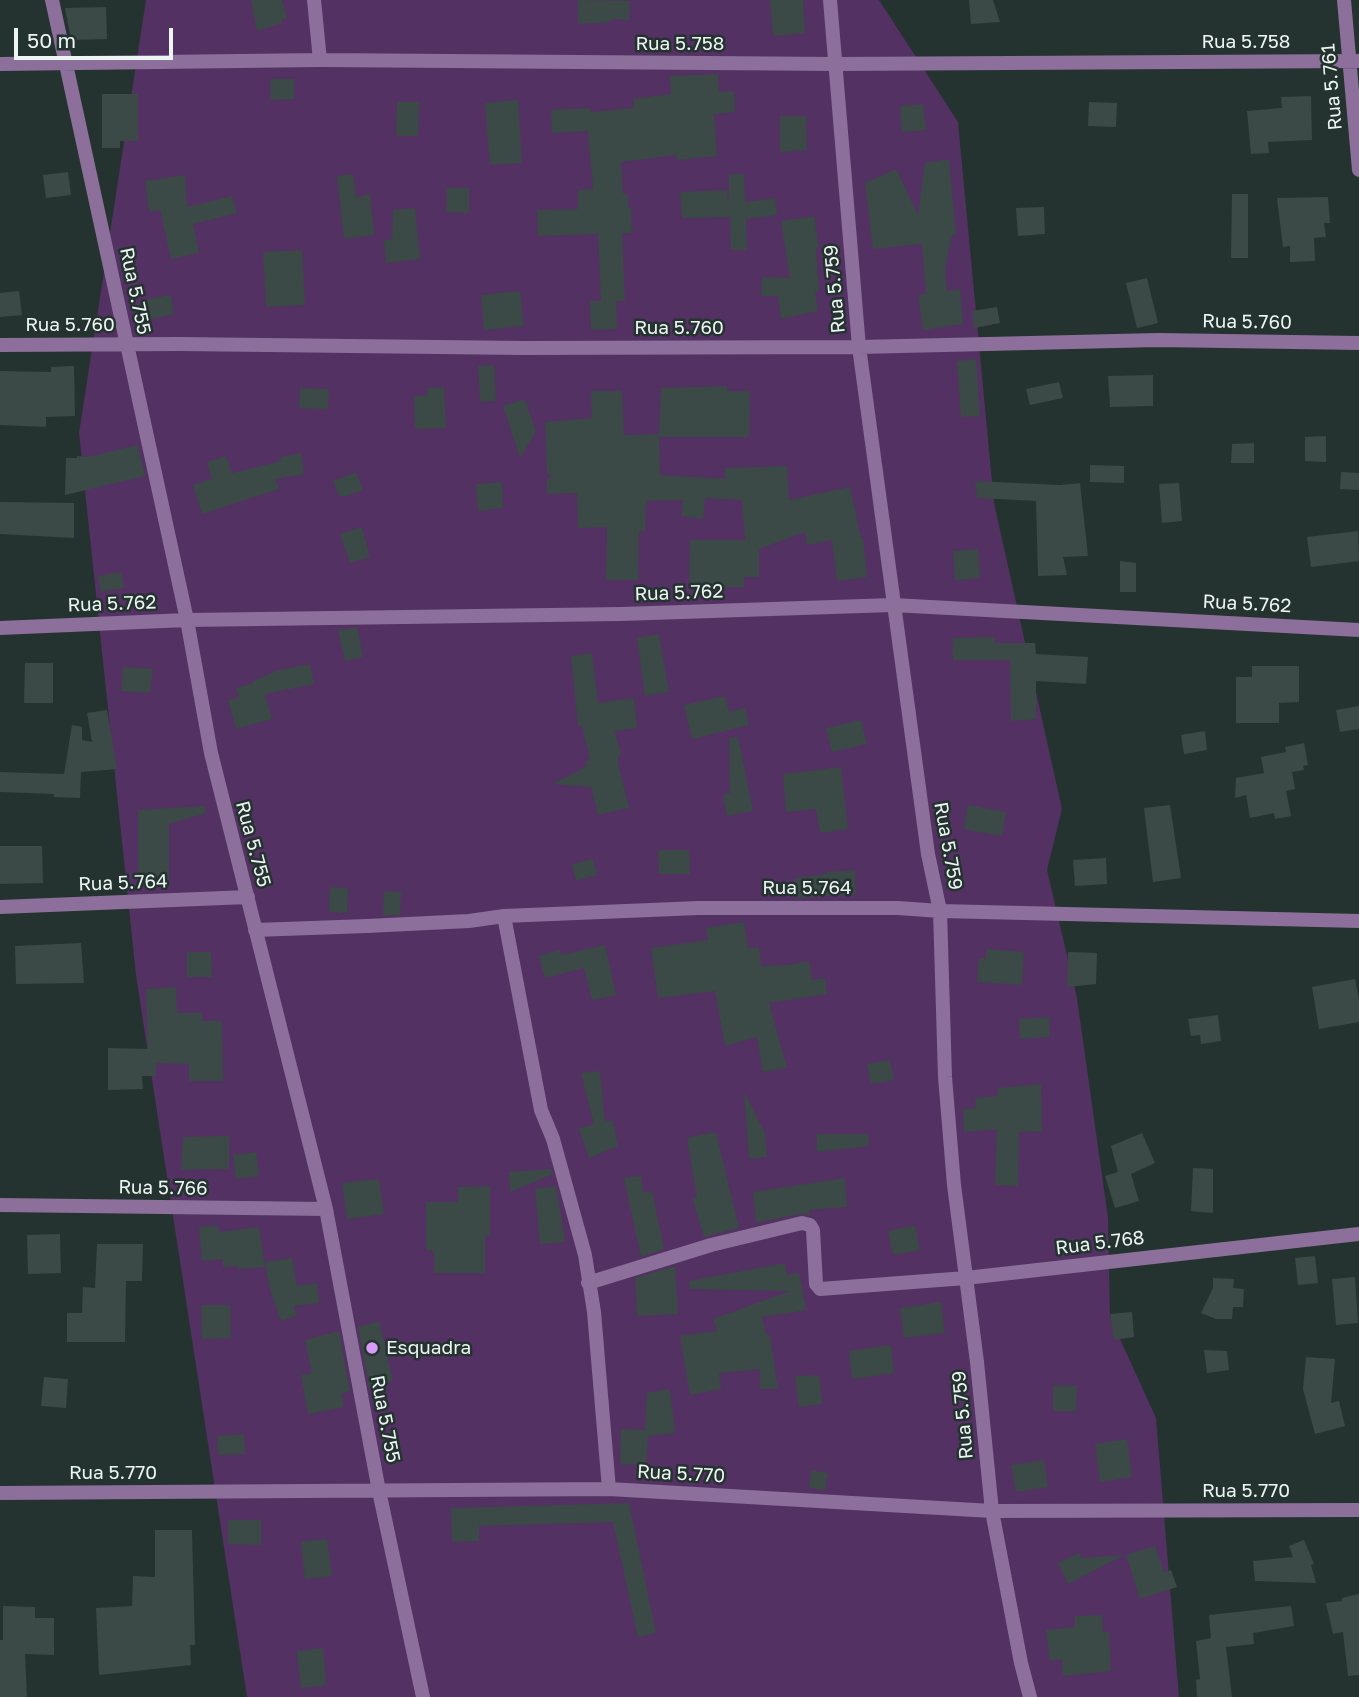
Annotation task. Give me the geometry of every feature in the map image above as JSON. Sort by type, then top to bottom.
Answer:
[{"type":"street","name":"Rua 5.755","points":[[52,0],[187,620],[211,753],[326,1209],[379,1491],[423,1697]]},
{"type":"street","points":[[314,0],[320,61]]},
{"type":"street","name":"Rua 5.759","points":[[830,0],[859,347],[928,855],[940,911],[945,1077],[954,1185],[992,1511],[1030,1697]]},
{"type":"street","name":"Rua 5.761","points":[[1345,0],[1354,61],[1359,170]]},
{"type":"street","name":"Rua 5.758","points":[[0,64],[320,61],[836,64],[1354,61]]},
{"type":"street","name":"Rua 5.760","points":[[0,345],[523,348],[859,347],[1158,340],[1359,343]]},
{"type":"street","name":"Rua 5.762","points":[[0,628],[187,620],[621,614],[893,605],[1359,630]]},
{"type":"street","name":"Rua 5.764","points":[[0,907],[247,897]]},
{"type":"street","name":"Rua 5.764","points":[[255,930],[712,908],[898,908],[1359,921]]},
{"type":"street","points":[[504,916],[541,1110],[557,1152],[585,1255],[594,1312],[608,1489]]},
{"type":"street","name":"Rua 5.766","points":[[0,1205],[326,1209]]},
{"type":"street","name":"Rua 5.768","points":[[589,1283],[711,1245],[802,1223],[810,1225],[813,1230],[820,1289],[966,1278],[1359,1234]]},
{"type":"street","name":"Rua 5.770","points":[[0,1493],[608,1489],[992,1511],[1359,1510]]},
{"type":"shaded area","points":[[146,0],[879,0],[958,122],[994,503],[1062,809],[1047,870],[1077,998],[1108,1218],[1110,1317],[1156,1418],[1179,1697],[247,1697],[136,975],[79,433]]},
{"type":"building","points":[[251,0],[282,0],[287,18],[281,20],[282,23],[257,31]]},
{"type":"building","points":[[578,0],[630,1],[629,20],[612,19],[612,22],[578,24]]},
{"type":"building","points":[[770,0],[803,0],[805,33],[773,36]]},
{"type":"building","points":[[969,0],[993,0],[1000,22],[971,24]]},
{"type":"building","points":[[106,7],[107,39],[71,40],[65,8]]},
{"type":"building","points":[[718,74],[719,92],[734,91],[735,112],[714,114],[717,156],[677,160],[676,155],[621,162],[623,194],[628,194],[628,207],[631,207],[632,233],[622,233],[625,301],[616,301],[617,329],[591,330],[590,301],[601,301],[598,234],[538,236],[537,210],[578,209],[578,190],[593,189],[588,131],[552,133],[551,110],[590,108],[591,112],[634,108],[633,99],[671,94],[670,76]]},
{"type":"building","points":[[270,79],[294,79],[294,99],[271,100]]},
{"type":"building","points":[[102,94],[138,94],[138,141],[120,141],[120,148],[102,148]]},
{"type":"building","points":[[1311,96],[1312,140],[1268,142],[1269,153],[1251,154],[1247,111],[1282,108],[1281,97]]},
{"type":"building","points":[[518,100],[522,163],[490,165],[485,103]]},
{"type":"building","points":[[397,102],[419,102],[418,136],[396,136]]},
{"type":"building","points":[[1089,102],[1117,103],[1116,127],[1088,126]]},
{"type":"building","points":[[923,104],[926,130],[902,132],[900,106]]},
{"type":"building","points":[[780,116],[806,116],[807,150],[780,152]]},
{"type":"building","points":[[949,159],[956,235],[952,235],[945,268],[947,291],[960,289],[963,324],[923,330],[918,295],[926,294],[922,244],[873,249],[865,183],[896,169],[918,215],[925,163]]},
{"type":"building","points":[[68,172],[71,195],[46,198],[43,175]]},
{"type":"building","points":[[353,174],[356,197],[370,194],[374,235],[344,239],[337,176]]},
{"type":"building","points":[[729,174],[744,174],[745,202],[775,198],[777,215],[746,219],[747,250],[731,250],[730,217],[682,218],[680,192],[727,190],[729,199]]},
{"type":"building","points":[[185,175],[187,207],[232,196],[237,213],[193,224],[199,253],[171,259],[160,210],[149,212],[145,181]]},
{"type":"building","points":[[447,188],[469,188],[469,213],[446,212]]},
{"type":"building","points":[[1232,194],[1248,194],[1248,258],[1231,258]]},
{"type":"building","points":[[1328,197],[1330,223],[1324,223],[1326,237],[1314,238],[1315,261],[1290,262],[1290,246],[1283,247],[1277,198]]},
{"type":"building","points":[[1044,207],[1045,234],[1018,236],[1016,208]]},
{"type":"building","points":[[415,208],[420,259],[386,263],[384,240],[392,239],[393,210]]},
{"type":"building","points":[[814,216],[819,248],[816,248],[819,291],[815,292],[818,311],[781,319],[778,296],[761,296],[762,277],[790,278],[781,221]]},
{"type":"building","points":[[302,250],[305,305],[266,307],[263,252]]},
{"type":"building","points":[[1147,278],[1158,323],[1137,328],[1126,283]]},
{"type":"building","points":[[19,291],[22,315],[0,317],[0,293]]},
{"type":"building","points":[[520,291],[524,326],[484,330],[481,295]]},
{"type":"building","points":[[171,295],[174,314],[151,319],[147,299]]},
{"type":"building","points":[[997,307],[1000,323],[974,328],[972,311]]},
{"type":"building","points":[[976,359],[980,416],[961,417],[957,361]]},
{"type":"building","points":[[494,365],[496,401],[480,402],[478,366]]},
{"type":"building","points":[[74,366],[75,416],[46,417],[46,427],[0,425],[0,371],[51,372],[51,367]]},
{"type":"building","points":[[1153,375],[1153,406],[1110,407],[1108,376]]},
{"type":"building","points":[[1059,382],[1063,398],[1030,405],[1026,389]]},
{"type":"building","points":[[727,386],[727,391],[750,391],[749,437],[659,437],[660,475],[725,479],[725,468],[787,466],[789,500],[850,487],[863,538],[867,577],[837,581],[832,540],[807,545],[805,532],[759,549],[759,577],[744,577],[744,587],[689,587],[690,540],[745,540],[742,500],[705,498],[703,519],[681,516],[683,500],[646,501],[645,531],[639,531],[638,580],[606,580],[607,527],[578,528],[577,493],[547,494],[547,478],[554,478],[547,473],[545,422],[592,418],[591,391],[622,391],[624,435],[659,434],[661,388]]},
{"type":"building","points":[[444,387],[446,428],[415,429],[414,396],[428,395],[427,388]]},
{"type":"building","points":[[300,388],[329,389],[328,409],[299,408]]},
{"type":"building","points":[[525,399],[536,432],[520,458],[503,406]]},
{"type":"building","points":[[1326,436],[1326,462],[1305,461],[1305,437]]},
{"type":"building","points":[[1254,443],[1254,463],[1231,463],[1232,444]]},
{"type":"building","points":[[138,445],[145,476],[65,495],[66,458],[87,457]]},
{"type":"building","points":[[301,453],[304,474],[276,479],[279,489],[202,514],[193,485],[212,479],[207,462],[226,456],[232,473],[281,461],[280,457]]},
{"type":"building","points":[[1090,465],[1124,466],[1124,483],[1090,482]]},
{"type":"building","points":[[356,472],[363,490],[339,496],[333,481]]},
{"type":"building","points":[[1341,472],[1359,473],[1359,490],[1340,489]]},
{"type":"building","points":[[975,481],[1060,485],[1080,483],[1088,556],[1063,557],[1067,575],[1038,576],[1036,501],[977,498]]},
{"type":"building","points":[[502,482],[503,508],[478,511],[476,484]]},
{"type":"building","points":[[1179,483],[1182,521],[1162,523],[1159,484]]},
{"type":"building","points":[[0,502],[74,503],[74,538],[0,534]]},
{"type":"building","points":[[362,527],[370,557],[350,563],[340,534]]},
{"type":"building","points":[[1358,531],[1359,561],[1311,567],[1307,537]]},
{"type":"building","points":[[978,549],[980,578],[955,580],[953,551]]},
{"type":"building","points":[[1120,561],[1136,563],[1136,592],[1120,592]]},
{"type":"building","points":[[121,572],[124,588],[101,592],[98,576]]},
{"type":"building","points":[[357,627],[363,657],[345,661],[338,630]]},
{"type":"building","points":[[659,634],[669,692],[645,696],[637,638]]},
{"type":"building","points":[[995,637],[995,643],[1035,643],[1036,654],[1088,657],[1086,684],[1036,681],[1036,719],[1011,721],[1010,660],[953,660],[952,638]]},
{"type":"building","points":[[592,653],[598,703],[634,698],[637,728],[615,731],[621,755],[618,756],[618,764],[629,808],[598,815],[591,787],[553,784],[587,766],[585,761],[590,760],[582,725],[578,726],[571,656]]},
{"type":"building","points":[[25,663],[53,663],[53,703],[24,703]]},
{"type":"building","points":[[310,664],[314,684],[265,694],[272,719],[236,729],[228,700],[239,697],[236,688],[279,670]]},
{"type":"building","points":[[1252,666],[1299,666],[1299,702],[1279,703],[1279,723],[1236,723],[1236,677],[1252,677]]},
{"type":"building","points":[[123,667],[153,669],[150,693],[121,691]]},
{"type":"building","points":[[725,696],[729,712],[745,708],[749,725],[692,739],[684,705]]},
{"type":"building","points":[[1359,706],[1359,729],[1340,732],[1336,710]]},
{"type":"building","points":[[107,710],[117,769],[81,772],[80,798],[0,792],[0,772],[64,774],[72,725],[82,727],[82,740],[92,742],[87,713]]},
{"type":"building","points":[[861,720],[867,744],[832,752],[826,728]]},
{"type":"building","points":[[1205,731],[1207,750],[1184,754],[1181,735]]},
{"type":"building","points":[[738,737],[753,811],[727,816],[723,795],[730,793],[729,738]]},
{"type":"building","points":[[1304,743],[1308,765],[1303,766],[1304,770],[1292,772],[1295,789],[1286,791],[1291,816],[1275,819],[1274,813],[1250,818],[1246,795],[1235,798],[1236,778],[1264,773],[1261,757],[1286,752],[1285,747]]},
{"type":"building","points":[[841,767],[848,829],[820,833],[816,809],[786,812],[783,774]]},
{"type":"building","points":[[968,805],[1006,812],[1002,836],[964,829]]},
{"type":"building","points":[[1170,805],[1181,878],[1153,882],[1144,808]]},
{"type":"building","points":[[205,806],[206,813],[169,824],[169,881],[138,881],[138,810]]},
{"type":"building","points":[[0,846],[42,846],[43,883],[0,884]]},
{"type":"building","points":[[658,850],[689,850],[690,874],[659,874]]},
{"type":"building","points":[[1106,858],[1107,884],[1075,886],[1073,860]]},
{"type":"building","points":[[593,859],[597,875],[576,881],[572,864]]},
{"type":"building","points":[[855,870],[856,894],[797,898],[795,878]]},
{"type":"building","points":[[330,887],[348,888],[347,913],[329,912]]},
{"type":"building","points":[[384,891],[401,892],[400,915],[383,916]]},
{"type":"building","points":[[744,922],[748,948],[759,947],[761,966],[809,961],[812,980],[825,978],[827,994],[769,1003],[787,1068],[763,1072],[757,1037],[725,1046],[715,991],[658,998],[651,948],[708,940],[706,928]]},
{"type":"building","points":[[81,943],[84,983],[16,984],[15,946]]},
{"type":"building","points":[[605,945],[616,995],[592,1000],[584,968],[545,978],[539,956],[560,950],[561,955]]},
{"type":"building","points":[[986,949],[1024,952],[1022,985],[977,982],[979,958],[986,959]]},
{"type":"building","points":[[187,952],[211,952],[212,977],[187,977]]},
{"type":"building","points":[[1068,952],[1097,953],[1096,984],[1067,987]]},
{"type":"building","points":[[1355,979],[1359,1022],[1319,1029],[1312,987]]},
{"type":"building","points":[[176,987],[177,1013],[202,1013],[202,1021],[222,1021],[223,1081],[189,1081],[189,1064],[156,1063],[156,1076],[142,1076],[143,1089],[108,1090],[108,1048],[148,1049],[146,989]]},
{"type":"building","points":[[1218,1015],[1221,1041],[1201,1044],[1200,1035],[1191,1036],[1188,1019]]},
{"type":"building","points":[[1049,1017],[1050,1037],[1020,1039],[1019,1019]]},
{"type":"building","points":[[890,1060],[894,1080],[871,1084],[867,1064]]},
{"type":"building","points":[[600,1071],[605,1121],[613,1121],[618,1146],[589,1158],[579,1128],[594,1124],[581,1073]]},
{"type":"building","points":[[1041,1084],[1042,1131],[1019,1132],[1018,1186],[995,1185],[997,1129],[964,1132],[963,1109],[976,1108],[975,1098],[998,1096],[998,1088]]},
{"type":"building","points":[[744,1092],[765,1133],[767,1157],[749,1159]]},
{"type":"building","points":[[716,1132],[739,1228],[704,1237],[692,1198],[697,1197],[687,1138]]},
{"type":"building","points":[[1142,1133],[1155,1163],[1131,1174],[1139,1201],[1115,1208],[1105,1176],[1118,1172],[1111,1146]]},
{"type":"building","points":[[817,1134],[868,1134],[869,1146],[817,1152]]},
{"type":"building","points":[[229,1136],[229,1169],[181,1170],[183,1137]]},
{"type":"building","points":[[256,1152],[259,1176],[236,1179],[233,1155]]},
{"type":"building","points":[[1193,1168],[1213,1169],[1213,1213],[1191,1211]]},
{"type":"building","points":[[551,1169],[553,1174],[510,1192],[509,1172]]},
{"type":"building","points":[[641,1176],[643,1192],[652,1191],[664,1249],[641,1257],[624,1178]]},
{"type":"building","points":[[845,1178],[847,1207],[809,1210],[809,1215],[800,1214],[756,1223],[753,1192]]},
{"type":"building","points":[[379,1179],[384,1214],[347,1219],[342,1183]]},
{"type":"building","points":[[490,1186],[490,1236],[485,1236],[485,1273],[434,1273],[434,1251],[426,1250],[426,1202],[458,1202],[458,1187]]},
{"type":"building","points":[[556,1186],[565,1242],[540,1244],[535,1189]]},
{"type":"building","points":[[218,1225],[219,1232],[259,1227],[265,1267],[238,1269],[237,1266],[223,1267],[223,1259],[202,1261],[199,1227]]},
{"type":"building","points":[[915,1225],[920,1250],[893,1255],[888,1231]]},
{"type":"building","points":[[60,1234],[61,1273],[28,1274],[27,1235]]},
{"type":"building","points":[[97,1244],[143,1244],[142,1281],[126,1281],[125,1342],[67,1342],[67,1313],[82,1313],[83,1287],[95,1288]]},
{"type":"building","points":[[1315,1256],[1318,1283],[1298,1285],[1295,1258]]},
{"type":"building","points":[[292,1258],[297,1286],[317,1283],[319,1303],[294,1306],[297,1316],[281,1321],[270,1290],[265,1262]]},
{"type":"building","points":[[785,1263],[787,1275],[799,1273],[806,1310],[762,1317],[766,1335],[770,1335],[778,1389],[760,1389],[760,1369],[719,1373],[721,1389],[690,1395],[680,1336],[717,1331],[713,1319],[790,1291],[690,1289],[689,1281]]},
{"type":"building","points":[[675,1266],[678,1314],[637,1316],[635,1278]]},
{"type":"building","points":[[1355,1277],[1358,1323],[1336,1325],[1332,1279]]},
{"type":"building","points":[[1213,1278],[1234,1279],[1233,1288],[1244,1289],[1243,1307],[1233,1307],[1232,1319],[1216,1319],[1201,1313],[1213,1288]]},
{"type":"building","points":[[941,1302],[945,1333],[904,1338],[900,1308]]},
{"type":"building","points":[[201,1305],[230,1305],[231,1338],[202,1339]]},
{"type":"building","points":[[1132,1312],[1134,1337],[1114,1340],[1110,1314]]},
{"type":"building","name":"Esquadra","points":[[379,1321],[393,1381],[369,1387],[358,1327]]},
{"type":"building","points":[[339,1331],[350,1391],[341,1394],[344,1407],[308,1414],[301,1375],[312,1373],[305,1340]]},
{"type":"building","points":[[891,1345],[894,1373],[852,1379],[849,1351]]},
{"type":"building","points":[[1204,1350],[1227,1351],[1229,1370],[1207,1373]]},
{"type":"building","points":[[1306,1357],[1335,1359],[1331,1403],[1339,1401],[1345,1426],[1315,1434],[1303,1389]]},
{"type":"building","points":[[819,1375],[822,1404],[799,1407],[795,1376]]},
{"type":"building","points":[[44,1377],[68,1379],[66,1408],[41,1406]]},
{"type":"building","points":[[1053,1385],[1077,1386],[1076,1411],[1053,1411]]},
{"type":"building","points":[[670,1389],[675,1433],[648,1436],[646,1465],[620,1464],[621,1429],[645,1430],[647,1393]]},
{"type":"building","points":[[244,1434],[245,1454],[218,1455],[217,1436]]},
{"type":"building","points":[[1127,1439],[1132,1477],[1100,1482],[1095,1444]]},
{"type":"building","points":[[1044,1460],[1048,1487],[1016,1492],[1011,1465]]},
{"type":"building","points":[[811,1470],[828,1473],[825,1490],[809,1488]]},
{"type":"building","points":[[629,1503],[656,1633],[638,1637],[613,1522],[479,1526],[479,1541],[452,1542],[451,1508]]},
{"type":"building","points":[[228,1520],[261,1520],[261,1545],[228,1544]]},
{"type":"building","points":[[155,1530],[192,1530],[195,1645],[190,1645],[191,1665],[99,1675],[96,1608],[132,1606],[133,1576],[155,1577]]},
{"type":"building","points":[[327,1539],[332,1576],[305,1579],[301,1542]]},
{"type":"building","points":[[1304,1540],[1314,1564],[1311,1565],[1316,1583],[1255,1581],[1253,1561],[1293,1557],[1289,1546]]},
{"type":"building","points":[[1155,1546],[1164,1572],[1171,1570],[1177,1587],[1140,1599],[1126,1555]]},
{"type":"building","points":[[1079,1553],[1081,1558],[1124,1555],[1068,1584],[1058,1563]]},
{"type":"building","points":[[1359,1594],[1359,1675],[1348,1676],[1343,1632],[1333,1634],[1326,1603],[1342,1601],[1342,1598]]},
{"type":"building","points":[[3,1606],[35,1607],[35,1618],[54,1618],[54,1655],[25,1654],[27,1697],[0,1697]]},
{"type":"building","points":[[1291,1606],[1294,1626],[1253,1633],[1254,1644],[1226,1647],[1232,1697],[1197,1697],[1196,1680],[1200,1679],[1196,1641],[1211,1638],[1209,1615]]},
{"type":"building","points":[[1102,1615],[1103,1632],[1109,1631],[1111,1671],[1063,1676],[1062,1659],[1050,1661],[1046,1630],[1075,1627],[1075,1616]]},
{"type":"building","points":[[323,1648],[326,1685],[301,1688],[297,1651]]},
{"type":"place","name":"Esquadra","points":[[372,1348]]}]
